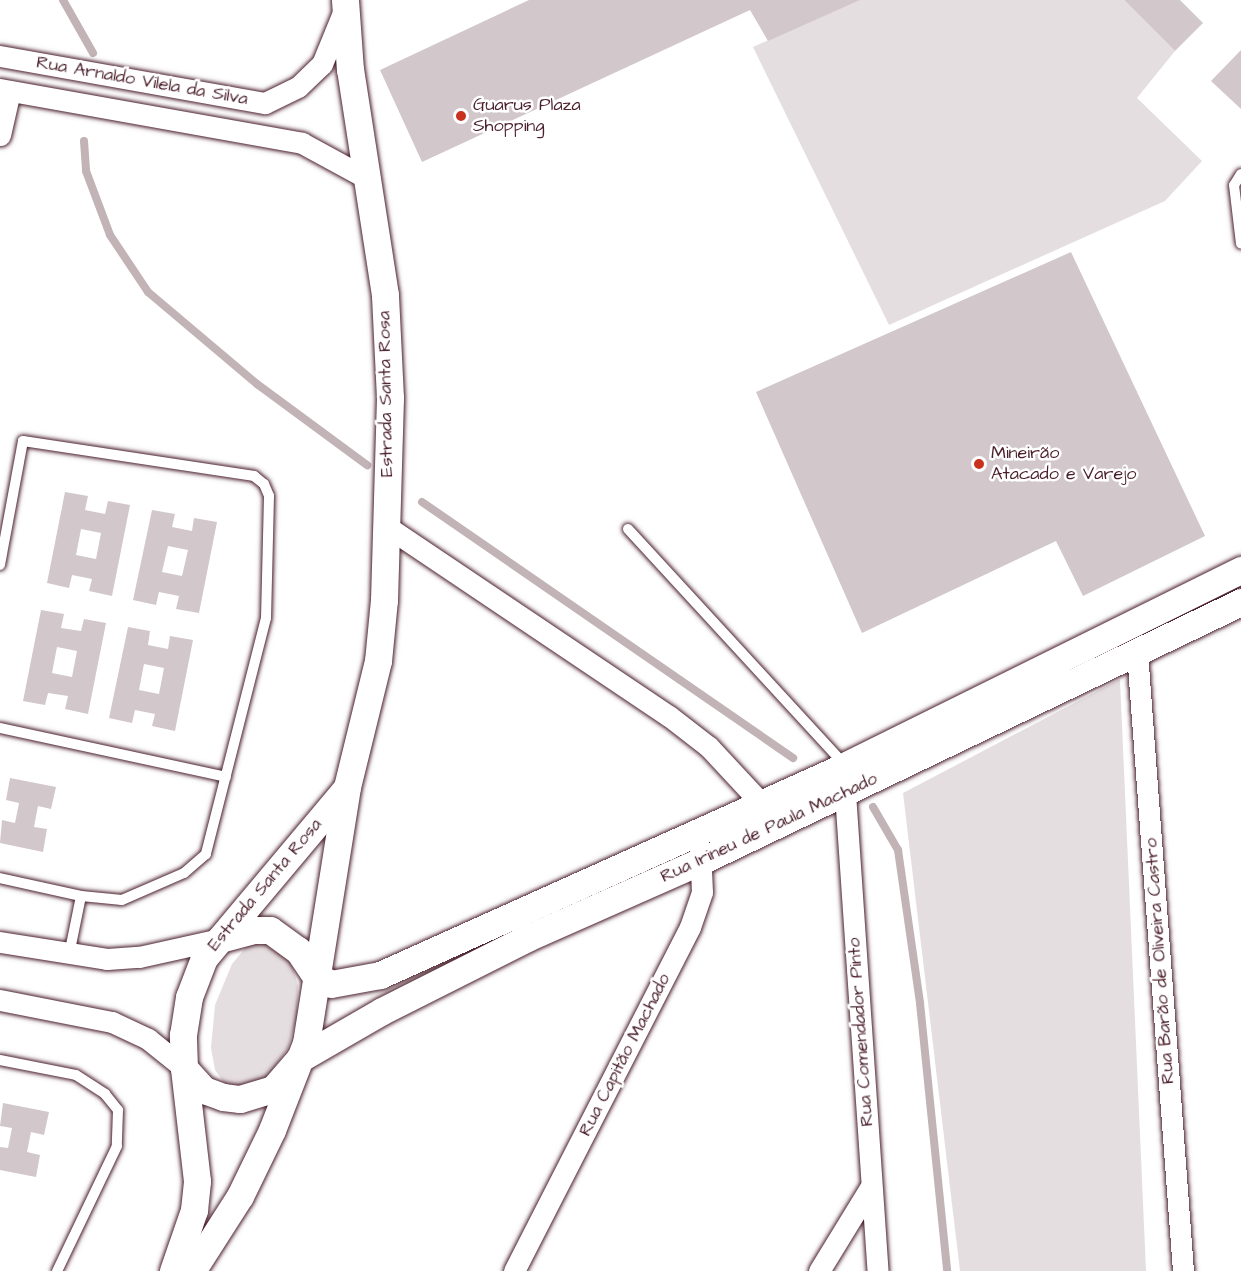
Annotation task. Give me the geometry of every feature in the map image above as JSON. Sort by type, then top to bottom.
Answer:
[{"type":"street","name":"Rua Arnaldo Vilela da Silva","points":[[0,56],[265,103],[298,87],[322,64],[345,5]]},
{"type":"street","name":"Estrada Santa Rosa","points":[[192,1271],[240,1196],[272,1130],[306,1043],[315,975],[347,787],[378,661],[386,526],[390,398],[385,295],[370,180],[350,70],[345,5]]},
{"type":"street","name":"Rua Arnaldo Vilela da Silva","points":[[5,90],[302,143],[370,180]]},
{"type":"street","points":[[0,135],[5,90]]},
{"type":"street","points":[[265,103],[269,136]]},
{"type":"street","points":[[386,526],[669,716],[709,747],[761,802]]},
{"type":"street","name":"Rua Irineu de Paula Machado","points":[[315,975],[337,984],[380,975],[696,830],[845,765],[1241,570]]},
{"type":"street","name":"Rua Irineu de Paula Machado","points":[[299,1059],[382,1011],[527,938],[703,860],[1241,602]]},
{"type":"street","name":"Rua Barão de Oliveira Castro","points":[[1137,652],[1183,1271]]},
{"type":"street","name":"Estrada Santa Rosa","points":[[173,1271],[194,1210],[198,1181],[184,1068],[183,1035],[189,997],[204,958],[347,787]]},
{"type":"street","name":"Rua Comendador Pinto","points":[[845,793],[878,1271]]},
{"type":"street","name":"Rua Capitão Machado","points":[[514,1271],[690,927],[702,891],[703,860],[696,830]]},
{"type":"street","points":[[0,942],[68,956],[139,957],[253,930],[270,930],[298,950],[315,975]]},
{"type":"street","points":[[0,1000],[112,1022],[148,1039],[184,1068],[204,1090],[240,1099],[273,1089],[299,1059]]},
{"type":"street","points":[[819,1271],[872,1186]]},
{"type":"lane","points":[[1241,174],[1234,185],[1241,244]]},
{"type":"lane","points":[[0,565],[23,441],[254,476],[264,484],[271,515],[266,618],[206,854],[200,862],[130,897],[116,900],[81,896],[0,878]]},
{"type":"lane","points":[[628,529],[845,765]]},
{"type":"lane","points":[[0,729],[226,777]]},
{"type":"lane","points":[[68,956],[81,896]]},
{"type":"lane","points":[[0,1060],[76,1075],[105,1094],[118,1110],[117,1146],[57,1271]]},
{"type":"shaded area","points":[[859,0],[1124,0],[1175,51],[1137,98],[1202,161],[1165,201],[889,325],[753,47]]},
{"type":"shaded area","points":[[1120,679],[1146,1271],[960,1271],[903,793]]},
{"type":"shaded area","points":[[265,941],[289,955],[298,986],[297,1017],[288,1048],[270,1074],[251,1089],[225,1084],[215,1070],[211,1048],[215,1005],[232,964],[247,946]]},
{"type":"building","name":"Guarus Plaza Shopping","points":[[529,0],[860,0],[768,41],[750,10],[422,162],[380,70]]},
{"type":"building","points":[[1124,0],[1180,0],[1203,23],[1175,51]]},
{"type":"building","points":[[1241,50],[1241,109],[1211,81]]},
{"type":"building","name":"Mineirão Atacado e Varejo","points":[[1071,252],[1205,536],[1083,596],[1056,541],[862,633],[756,392]]},
{"type":"building","points":[[65,492],[88,496],[85,510],[105,514],[108,501],[130,505],[112,596],[89,591],[92,579],[72,575],[69,588],[47,583]],"holes":[[[81,529],[101,533],[96,559],[76,555]]]},
{"type":"building","points":[[152,510],[175,514],[172,527],[192,531],[194,518],[217,522],[199,613],[176,609],[179,596],[159,592],[156,605],[133,600]],"holes":[[[168,546],[188,550],[182,576],[162,572]]]},
{"type":"building","points":[[41,610],[64,614],[61,628],[81,631],[84,619],[106,623],[88,714],[65,709],[68,696],[48,693],[45,705],[23,701]],"holes":[[[57,647],[77,651],[72,677],[52,673]]]},
{"type":"building","points":[[128,627],[150,631],[148,645],[168,649],[170,636],[193,640],[175,731],[152,726],[155,714],[135,710],[132,723],[109,718]],"holes":[[[144,664],[164,668],[159,694],[139,690]]]},
{"type":"building","points":[[10,778],[56,787],[51,809],[38,806],[34,827],[47,829],[43,852],[0,843],[2,820],[15,823],[19,803],[6,800]]},
{"type":"building","points":[[3,1103],[49,1112],[44,1135],[31,1132],[27,1152],[40,1155],[36,1177],[0,1170],[0,1147],[8,1148],[12,1128],[0,1126]]},
{"type":"waterway","points":[[63,0],[93,53]]},
{"type":"waterway","points":[[84,141],[86,171],[110,235],[148,292],[257,384],[367,465]]},
{"type":"waterway","points":[[422,502],[793,758]]},
{"type":"waterway","points":[[873,807],[898,850],[920,1003],[947,1271]]},
{"type":"place","name":"Guarus Plaza Shopping","points":[[461,116]]},
{"type":"place","name":"Mineirão Atacado e Varejo","points":[[979,464]]}]
